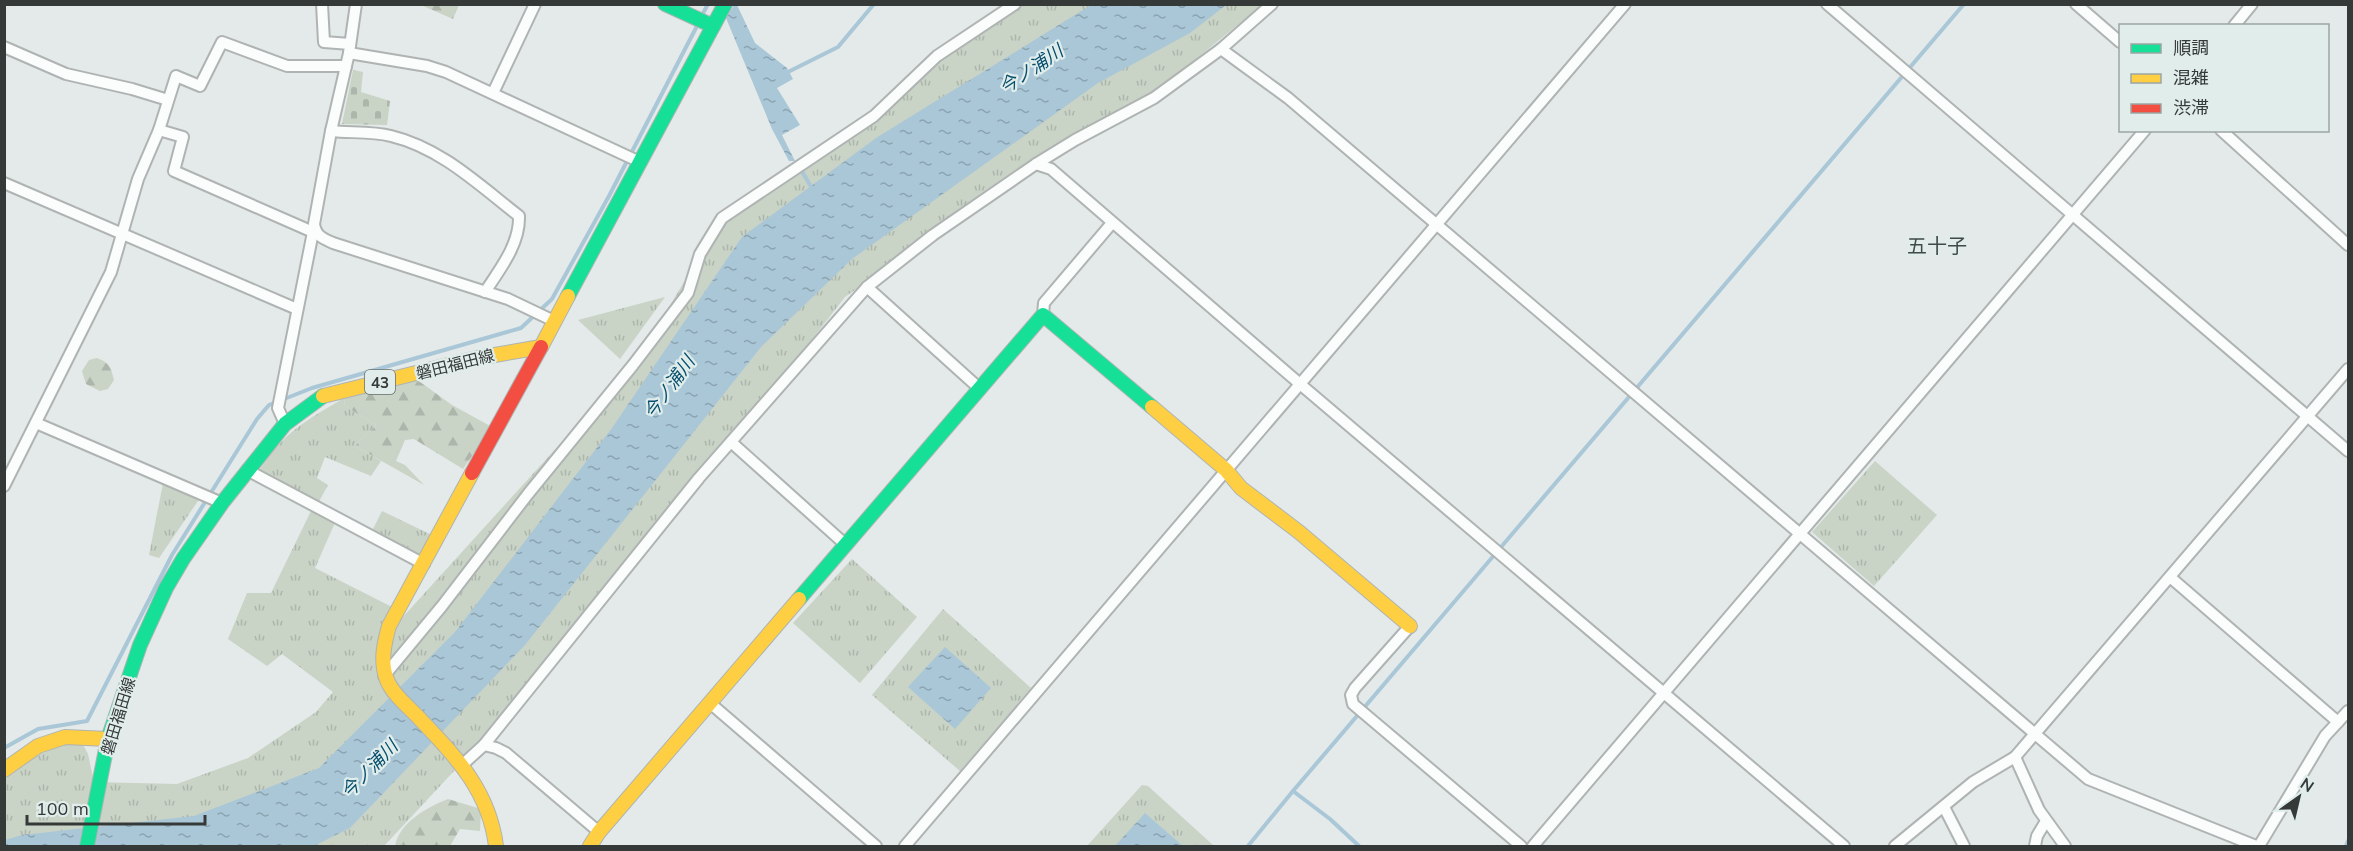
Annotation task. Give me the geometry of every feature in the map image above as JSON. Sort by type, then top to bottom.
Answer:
[{"type":"street","points":[[322,4],[324,42],[446,72],[640,162]]},
{"type":"street","points":[[285,424],[278,408],[331,131],[350,48],[356,4]]},
{"type":"street","points":[[493,93],[535,4]]},
{"type":"street","points":[[665,4],[713,26]]},
{"type":"street","points":[[387,682],[528,494],[688,293],[700,254],[722,218],[874,116],[937,56],[1015,4]]},
{"type":"street","points":[[461,766],[484,746],[699,478],[867,287],[933,235],[1036,164],[1075,140],[1154,98],[1221,49],[1272,4]]},
{"type":"street","points":[[905,846],[1625,4]]},
{"type":"street","points":[[1827,4],[2349,451]]},
{"type":"street","points":[[2076,4],[2119,40]]},
{"type":"street","points":[[2236,24],[2252,4]]},
{"type":"street","points":[[496,846],[493,826],[485,802],[475,783],[387,682],[382,654],[389,626],[723,7]]},
{"type":"street","points":[[4,486],[111,272],[138,179],[159,130],[176,76],[200,86],[222,42],[288,66],[346,66]]},
{"type":"street","points":[[4,47],[66,74],[168,100]]},
{"type":"street","points":[[1221,49],[1288,98],[2088,779],[2257,846],[2325,736],[2349,711]]},
{"type":"street","points":[[159,130],[183,137],[174,171],[314,228],[321,238],[333,243],[508,299],[554,321]]},
{"type":"street","points":[[331,131],[389,135],[424,146],[447,160],[519,216],[514,243],[505,262],[485,292]]},
{"type":"street","points":[[1533,846],[2143,132]]},
{"type":"street","points":[[2223,132],[2349,245]]},
{"type":"street","points":[[1036,164],[1051,169],[1663,694],[1844,846]]},
{"type":"street","points":[[4,183],[297,309]]},
{"type":"street","points":[[590,846],[599,832],[1043,315],[1044,303],[1112,223]]},
{"type":"street","points":[[867,287],[980,389]]},
{"type":"street","points":[[1043,315],[1226,470],[1241,488],[1299,532],[1410,627],[1355,688],[1351,695],[1353,704],[1521,846]]},
{"type":"street","name":"磐田福田線","points":[[87,846],[108,739],[140,645],[166,588],[222,503],[285,424],[323,396],[477,358],[541,346]]},
{"type":"street","points":[[1894,846],[1973,782],[2015,758],[2349,369]]},
{"type":"street","points":[[36,423],[222,503]]},
{"type":"street","points":[[731,442],[846,545]]},
{"type":"street","points":[[247,470],[424,564]]},
{"type":"street","points":[[2170,577],[2338,722]]},
{"type":"street","points":[[710,703],[876,846]]},
{"type":"street","points":[[4,770],[39,746],[65,737],[108,739]]},
{"type":"street","points":[[484,746],[506,753],[599,832]]},
{"type":"street","points":[[2015,758],[2039,810],[2065,846]]},
{"type":"street","points":[[1944,807],[1964,846]]},
{"type":"street","points":[[2035,846],[2037,836],[2046,821]]},
{"type":"green space","points":[[421,5],[459,5],[453,19]]},
{"type":"green space","points":[[1023,5],[1262,5],[1136,108],[1024,172],[845,297],[739,433],[525,695],[384,846],[5,846],[4,770],[79,737],[88,754],[94,782],[177,784],[248,758],[316,712],[333,692],[282,654],[267,666],[228,639],[247,593],[271,593],[312,509],[337,518],[315,568],[392,607],[382,640],[640,356],[722,218],[846,135],[945,51]]},
{"type":"green space","points":[[353,70],[363,72],[361,92],[390,101],[387,125],[342,124]]},
{"type":"green space","points":[[665,297],[620,359],[578,320]]},
{"type":"green space","points":[[97,358],[109,366],[114,380],[108,389],[100,391],[86,384],[82,371],[89,360]]},
{"type":"green space","points":[[416,379],[452,405],[492,427],[463,469],[414,439],[405,440],[396,461],[405,465],[424,485],[355,446],[376,425],[345,406],[344,398]]},
{"type":"green space","points":[[344,398],[345,406],[376,425],[355,446],[381,461],[371,476],[325,457],[317,478],[328,485],[316,507],[259,471],[277,446],[296,428]]},
{"type":"green space","points":[[1875,461],[1937,515],[1874,586],[1812,532]]},
{"type":"green space","points":[[164,478],[202,495],[159,558],[149,555]]},
{"type":"green space","points":[[382,511],[438,538],[421,563],[370,535]]},
{"type":"green space","points":[[852,559],[917,617],[860,683],[793,623]]},
{"type":"green space","points":[[943,609],[1031,688],[960,771],[872,695]]},
{"type":"green space","points":[[1142,785],[1148,786],[1214,846],[1087,846]]},
{"type":"green space","points":[[448,799],[481,809],[480,831],[460,829],[450,846],[395,846],[398,837],[408,823],[423,811]]},
{"type":"water","points":[[734,5],[737,5],[755,43],[787,68],[793,79],[777,88],[800,125],[782,135],[795,161],[789,161],[772,129],[726,18]]},
{"type":"water","name":"今ノ浦川","points":[[1091,5],[1226,5],[1190,33],[1098,83],[852,259],[761,347],[525,645],[350,828],[314,846],[5,846],[5,840],[22,835],[194,816],[319,768],[455,632],[612,428],[742,237],[876,138]]},
{"type":"water","points":[[945,647],[991,688],[955,729],[908,687]]},
{"type":"water","points":[[1145,813],[1183,846],[1115,846]]},
{"type":"waterway","points":[[701,17],[708,4]]},
{"type":"waterway","points":[[784,74],[838,47],[874,4]]},
{"type":"waterway","points":[[1248,846],[1964,4]]},
{"type":"waterway","points":[[4,748],[38,729],[87,721],[172,555],[257,419],[269,405],[312,388],[521,328],[552,299],[609,196],[698,24]]},
{"type":"waterway","points":[[800,168],[813,190]]},
{"type":"waterway","points":[[1293,791],[1330,819],[1359,846]]},
{"type":"waterway","points":[[2346,846],[2348,841]]},
{"type":"traffic: fast","points":[[665,4],[713,26]]},
{"type":"traffic: fast","points":[[568,296],[725,4]]},
{"type":"traffic: fast","points":[[799,599],[1043,315],[1152,407]]},
{"type":"traffic: fast","points":[[87,846],[108,739],[140,645],[166,588],[222,503],[285,424],[323,396]]},
{"type":"traffic: slow","points":[[323,396],[477,358],[541,347],[568,296]]},
{"type":"traffic: slow","points":[[1152,407],[1226,470],[1241,488],[1299,532],[1410,626]]},
{"type":"traffic: slow","points":[[472,473],[389,626],[383,660],[387,680],[393,691],[458,762],[479,792],[492,826],[496,846]]},
{"type":"traffic: slow","points":[[590,846],[599,832],[799,599]]},
{"type":"traffic: slow","points":[[4,770],[38,746],[65,737],[108,739]]},
{"type":"traffic: jam","points":[[472,473],[541,347]]},
{"type":"district","name":"五十子","points":[[1937,245]]}]
